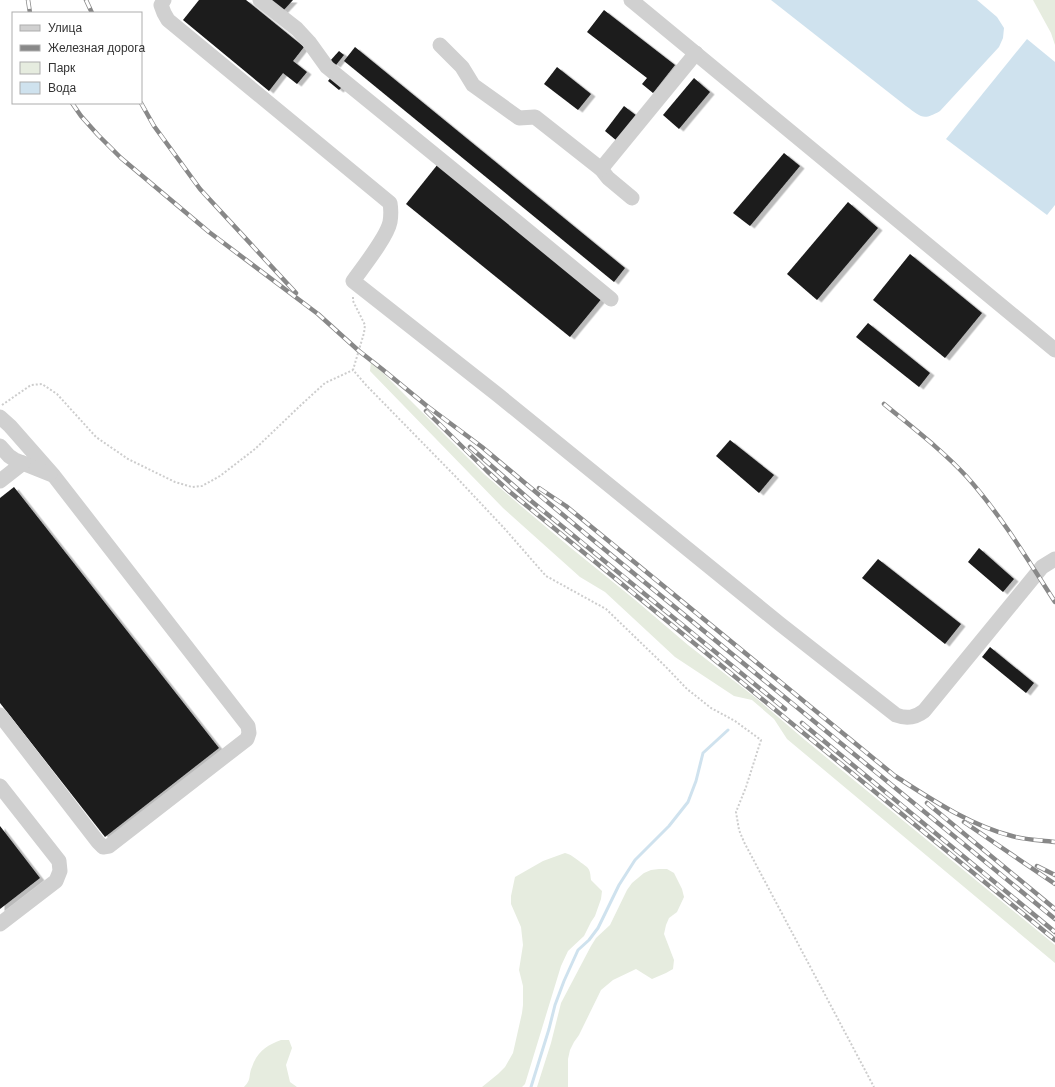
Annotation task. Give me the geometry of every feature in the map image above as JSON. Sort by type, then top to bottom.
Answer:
[{"type":"street","points":[[164,0],[161,5],[168,20],[390,203],[390,223],[386,232],[354,281],[492,390],[780,624],[896,715],[904,718],[913,717],[924,711],[1042,568],[1055,559]]},
{"type":"street","points":[[260,0],[297,30],[309,42],[327,67],[611,299]]},
{"type":"street","points":[[632,0],[1055,350]]},
{"type":"street","points":[[440,45],[462,67],[473,85],[519,118],[536,117],[601,169],[608,178],[632,198]]},
{"type":"street","points":[[601,169],[696,53]]},
{"type":"street","points":[[0,417],[10,426],[54,476],[248,726],[249,733],[247,739],[109,846],[103,847],[0,715]]},
{"type":"street","points":[[0,446],[15,460],[54,476]]},
{"type":"street","points":[[0,482],[24,463]]},
{"type":"street","points":[[0,786],[59,861],[60,871],[56,881],[0,924]]},
{"type":"path","points":[[0,406],[31,385],[42,384],[58,394],[96,437],[128,459],[175,482],[192,487],[202,486],[220,476],[255,449],[325,383],[353,370],[365,325],[353,301],[354,281]]},
{"type":"path","points":[[353,370],[366,386],[504,528],[546,576],[606,609],[688,689],[711,708],[735,721],[761,740],[746,787],[736,812],[739,830],[874,1087]]},
{"type":"green space","points":[[1033,0],[1055,0],[1055,45],[1051,33]]},
{"type":"green space","points":[[371,361],[484,474],[521,506],[688,645],[756,698],[1055,945],[1055,963],[787,739],[774,719],[752,700],[734,696],[675,657],[605,592],[580,577],[503,508],[370,371]]},
{"type":"green space","points":[[565,853],[572,856],[587,867],[591,880],[602,891],[595,916],[584,936],[568,951],[561,966],[525,1084],[522,1087],[482,1087],[505,1067],[513,1053],[522,1013],[523,986],[519,970],[523,945],[521,927],[511,904],[515,877],[543,861]]},
{"type":"green space","points":[[659,869],[667,869],[674,873],[682,889],[684,897],[677,912],[669,918],[664,934],[674,960],[673,969],[652,979],[636,969],[613,980],[601,990],[570,1050],[568,1059],[568,1087],[537,1087],[551,1043],[561,1003],[591,946],[596,938],[610,925],[632,883],[644,873]]},
{"type":"green space","points":[[281,1040],[289,1040],[292,1048],[286,1065],[290,1082],[297,1087],[244,1087],[249,1080],[254,1062],[260,1053],[271,1044]]},
{"type":"water","points":[[771,0],[977,0],[997,17],[1004,28],[1003,38],[999,47],[940,111],[926,117],[915,113]]},
{"type":"water","points":[[1027,39],[1055,62],[1055,205],[1047,215],[946,139]]},
{"type":"building","points":[[199,0],[246,0],[304,47],[293,61],[307,72],[297,84],[283,73],[269,91],[183,20]]},
{"type":"building","points":[[268,0],[293,0],[282,12]]},
{"type":"building","points":[[604,10],[675,65],[653,93],[642,84],[647,78],[587,32]]},
{"type":"building","points":[[355,47],[625,268],[614,282],[344,61]]},
{"type":"building","points":[[339,51],[344,55],[336,65],[330,61]]},
{"type":"building","points":[[557,67],[591,94],[578,110],[544,84]]},
{"type":"building","points":[[332,76],[344,85],[339,90],[328,81]]},
{"type":"building","points":[[694,78],[710,92],[679,129],[663,115]]},
{"type":"building","points":[[624,106],[637,116],[617,141],[605,131]]},
{"type":"building","points":[[784,153],[800,166],[750,226],[733,213]]},
{"type":"building","points":[[438,164],[603,297],[570,337],[406,204]]},
{"type":"building","points":[[848,202],[878,228],[817,300],[787,274]]},
{"type":"building","points":[[910,254],[982,313],[945,358],[873,300]]},
{"type":"building","points":[[868,323],[930,373],[919,387],[856,337]]},
{"type":"building","points":[[730,440],[774,475],[759,493],[716,456]]},
{"type":"building","points":[[14,487],[219,748],[105,837],[0,703],[0,498]]},
{"type":"building","points":[[979,548],[1014,579],[1003,592],[968,562]]},
{"type":"building","points":[[878,559],[961,624],[945,644],[862,578]]},
{"type":"building","points":[[990,647],[1034,683],[1026,693],[982,657]]},
{"type":"building","points":[[0,826],[40,878],[0,909]]},
{"type":"waterway","points":[[531,1087],[555,1005],[578,950],[589,940],[598,928],[619,885],[635,860],[669,826],[688,802],[696,781],[703,753],[728,730]]},
{"type":"railway","points":[[28,0],[30,12]]},
{"type":"railway","points":[[86,0],[92,12]]},
{"type":"railway","points":[[73,104],[81,116],[121,158],[209,232],[318,314],[359,351],[427,406],[482,447],[1055,919]]},
{"type":"railway","points":[[142,104],[154,126],[200,189],[296,293]]},
{"type":"railway","points":[[884,404],[937,448],[967,477],[991,506],[1055,602]]},
{"type":"railway","points":[[426,411],[510,492],[1055,940]]},
{"type":"railway","points":[[470,447],[530,500],[785,709]]},
{"type":"railway","points":[[539,488],[566,506],[895,776],[922,794],[981,825],[1017,837],[1055,842]]},
{"type":"railway","points":[[802,723],[1055,932]]},
{"type":"railway","points":[[927,803],[1055,909]]},
{"type":"railway","points":[[964,822],[1055,884]]},
{"type":"railway","points":[[1037,866],[1055,875]]}]
